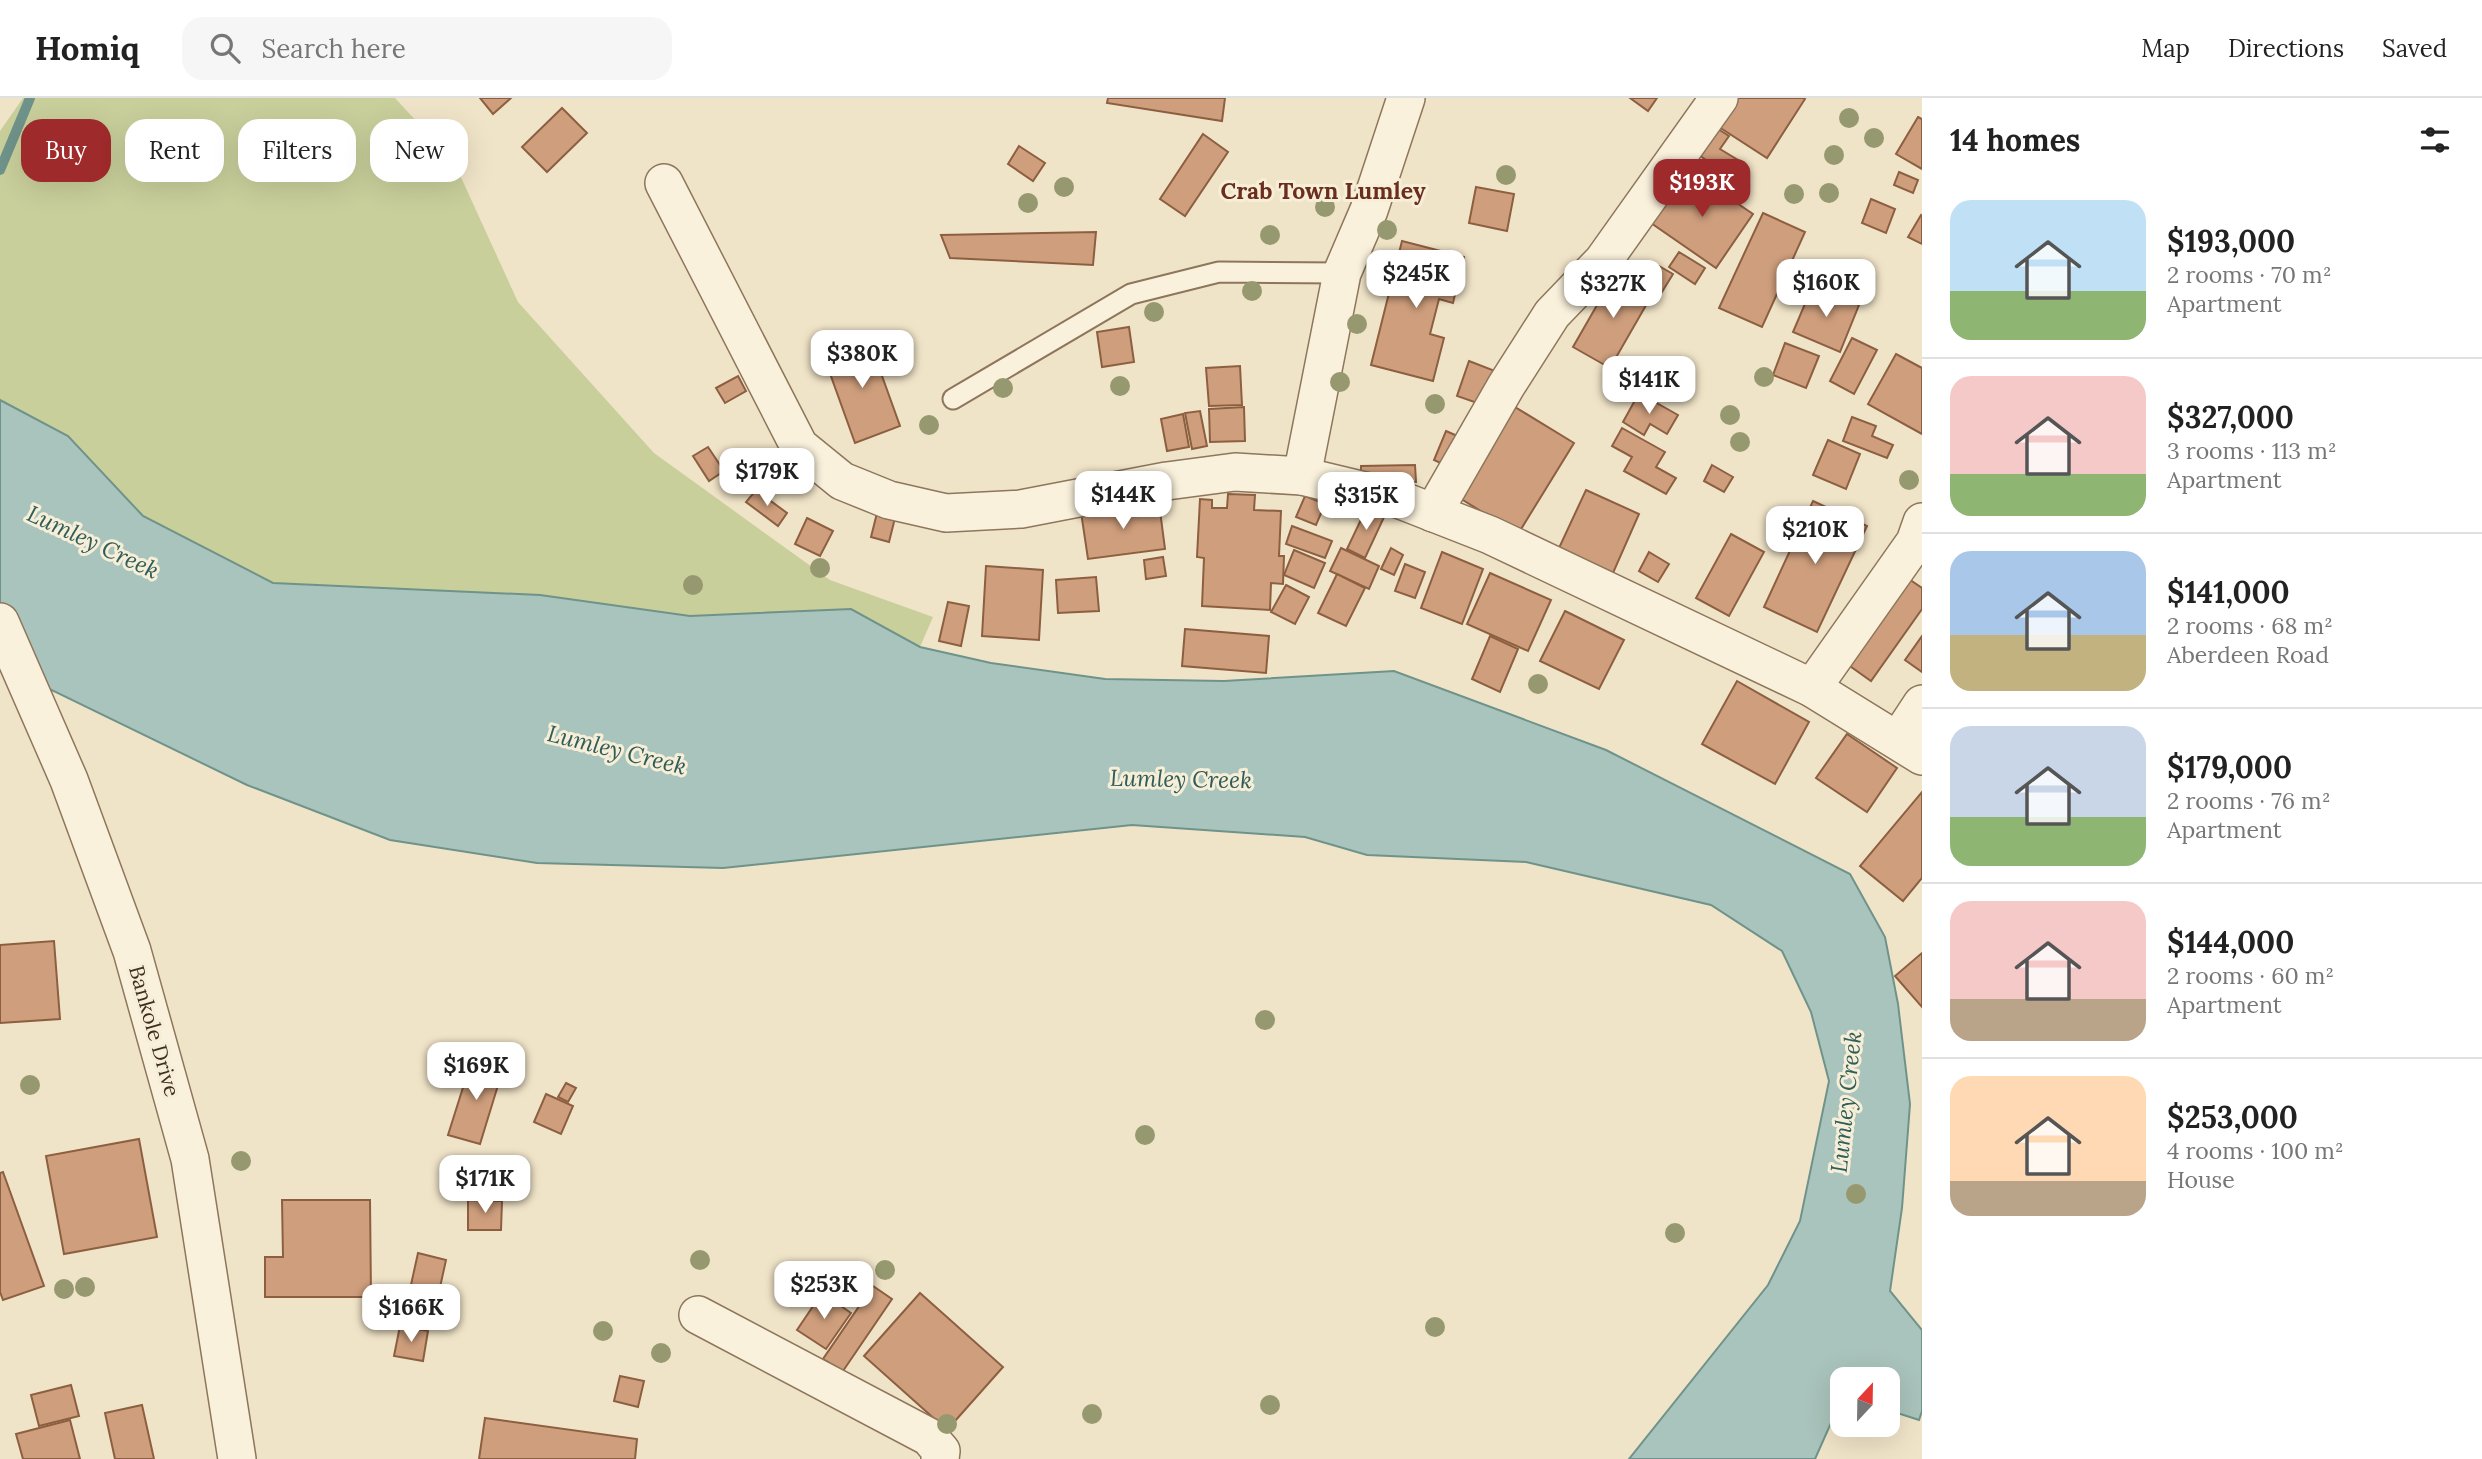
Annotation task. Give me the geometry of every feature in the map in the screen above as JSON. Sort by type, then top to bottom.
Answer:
[{"type":"street","points":[[1302,477],[1342,273],[1364,222],[1406,98]]},
{"type":"street","points":[[1433,513],[1506,386],[1552,314],[1603,261],[1719,98]]},
{"type":"street","points":[[664,183],[799,446],[842,481],[889,500],[946,513],[1021,509],[1167,481],[1235,472],[1302,477],[1398,499],[1490,535],[1812,688],[1911,747],[1922,705]]},
{"type":"street","points":[[1812,688],[1914,542],[1922,522]]},
{"type":"street","name":"Bankole Drive","points":[[0,622],[69,780],[132,951],[190,1159],[237,1459]]},
{"type":"street","points":[[698,1315],[929,1437],[942,1451],[940,1459]]},
{"type":"lane","points":[[953,399],[1131,293],[1219,272],[1342,273]]},
{"type":"green space","points":[[23,98],[395,98],[414,119],[370,119],[370,182],[463,182],[518,302],[654,453],[830,580],[933,617],[920,647],[851,609],[690,616],[540,595],[273,583],[143,516],[68,436],[0,400],[0,131]]},
{"type":"water","name":"Lumley Creek","points":[[0,400],[68,436],[143,516],[273,583],[540,595],[690,616],[851,609],[920,647],[991,663],[1105,679],[1224,681],[1394,671],[1606,750],[1850,874],[1885,937],[1898,1004],[1910,1104],[1902,1208],[1890,1291],[1922,1330],[1922,1411],[1919,1420],[1900,1414],[1900,1367],[1830,1367],[1830,1425],[1815,1459],[1629,1459],[1768,1285],[1800,1221],[1829,1081],[1811,1012],[1782,951],[1711,905],[1526,862],[1367,855],[1305,837],[1132,825],[723,868],[537,863],[390,840],[247,785],[0,665]]},
{"type":"building","points":[[480,98],[511,98],[493,114]]},
{"type":"building","points":[[1108,98],[1225,98],[1222,121],[1107,103]]},
{"type":"building","points":[[1630,98],[1657,98],[1648,111]]},
{"type":"building","points":[[1737,98],[1805,99],[1767,158],[1719,127]]},
{"type":"building","points":[[562,108],[587,133],[547,172],[522,147]]},
{"type":"building","points":[[1918,117],[1922,119],[1922,169],[1896,154]]},
{"type":"building","points":[[1710,124],[1729,136],[1720,149],[1738,160],[1728,175],[1693,151]]},
{"type":"building","points":[[1203,134],[1228,152],[1185,216],[1160,199]]},
{"type":"building","points":[[1019,146],[1045,163],[1033,181],[1008,164]]},
{"type":"building","points":[[1688,170],[1753,214],[1716,268],[1651,223]]},
{"type":"building","points":[[1899,172],[1918,180],[1913,193],[1894,185]]},
{"type":"building","points":[[1476,187],[1514,194],[1507,231],[1469,223]]},
{"type":"building","points":[[1871,199],[1895,209],[1886,233],[1862,223]]},
{"type":"building","points":[[1763,213],[1805,232],[1762,327],[1719,308]]},
{"type":"building","points":[[1922,216],[1922,244],[1908,237]]},
{"type":"building","points":[[1096,232],[1093,265],[950,258],[941,235]]},
{"type":"building","points":[[1402,241],[1464,257],[1453,303],[1439,299],[1430,334],[1444,338],[1433,381],[1371,365]]},
{"type":"building","points":[[1679,252],[1705,268],[1695,284],[1669,267]]},
{"type":"building","points":[[1659,266],[1673,274],[1662,292],[1648,284]]},
{"type":"building","points":[[1616,272],[1653,293],[1610,368],[1573,347]]},
{"type":"building","points":[[1813,285],[1859,305],[1840,352],[1793,332]]},
{"type":"building","points":[[1129,327],[1134,362],[1102,367],[1097,332]]},
{"type":"building","points":[[868,337],[900,426],[855,443],[823,354]]},
{"type":"building","points":[[1852,338],[1877,350],[1854,394],[1830,381]]},
{"type":"building","points":[[1785,343],[1819,356],[1806,388],[1773,375]]},
{"type":"building","points":[[1896,354],[1922,368],[1922,434],[1868,404]]},
{"type":"building","points":[[1469,361],[1495,371],[1483,405],[1457,396]]},
{"type":"building","points":[[1240,366],[1242,405],[1209,406],[1206,368]]},
{"type":"building","points":[[738,376],[746,391],[725,403],[716,388]]},
{"type":"building","points":[[1639,393],[1678,415],[1667,434],[1650,424],[1644,435],[1623,422]]},
{"type":"building","points":[[1244,407],[1245,441],[1210,442],[1209,409]]},
{"type":"building","points":[[1515,407],[1574,443],[1518,534],[1458,497]]},
{"type":"building","points":[[1200,411],[1207,446],[1192,449],[1185,413]]},
{"type":"building","points":[[1183,414],[1189,447],[1167,451],[1161,419]]},
{"type":"building","points":[[1852,417],[1876,426],[1872,436],[1893,445],[1887,458],[1843,441]]},
{"type":"building","points":[[1622,428],[1665,452],[1656,467],[1676,478],[1666,494],[1624,471],[1632,457],[1612,446]]},
{"type":"building","points":[[1446,431],[1462,438],[1449,467],[1434,460]]},
{"type":"building","points":[[1828,440],[1860,454],[1846,489],[1813,475]]},
{"type":"building","points":[[708,447],[724,471],[709,481],[693,456]]},
{"type":"building","points":[[1415,465],[1416,482],[1361,482],[1361,466]]},
{"type":"building","points":[[1712,465],[1733,477],[1724,492],[1704,481]]},
{"type":"building","points":[[785,466],[793,480],[771,493],[762,480]]},
{"type":"building","points":[[756,490],[787,513],[778,526],[746,502]]},
{"type":"building","points":[[1586,490],[1639,514],[1613,573],[1559,548]]},
{"type":"building","points":[[1228,494],[1255,495],[1254,510],[1281,511],[1279,556],[1284,556],[1283,584],[1271,583],[1270,610],[1202,606],[1204,558],[1197,557],[1200,499],[1212,500],[1212,508],[1227,508]]},
{"type":"building","points":[[1305,496],[1325,504],[1316,525],[1296,517]]},
{"type":"building","points":[[1813,501],[1867,526],[1817,632],[1764,607]]},
{"type":"building","points":[[1159,503],[1165,549],[1088,559],[1081,512]]},
{"type":"building","points":[[1367,507],[1385,515],[1365,558],[1347,549]]},
{"type":"building","points":[[878,509],[896,514],[889,542],[871,537]]},
{"type":"building","points":[[807,518],[833,531],[820,556],[795,544]]},
{"type":"building","points":[[1292,526],[1332,541],[1325,558],[1286,544]]},
{"type":"building","points":[[1731,534],[1764,552],[1729,616],[1696,598]]},
{"type":"building","points":[[1341,548],[1379,566],[1369,589],[1330,571]]},
{"type":"building","points":[[1391,548],[1403,555],[1394,575],[1381,569]]},
{"type":"building","points":[[1294,550],[1325,563],[1314,588],[1284,575]]},
{"type":"building","points":[[1442,552],[1483,569],[1462,624],[1421,608]]},
{"type":"building","points":[[1649,552],[1669,564],[1658,582],[1639,571]]},
{"type":"building","points":[[1163,557],[1166,576],[1146,579],[1144,560]]},
{"type":"building","points":[[1405,564],[1425,572],[1415,598],[1395,591]]},
{"type":"building","points":[[986,566],[1043,570],[1039,640],[982,636]]},
{"type":"building","points":[[1490,573],[1551,600],[1528,651],[1467,624]]},
{"type":"building","points":[[1900,573],[1922,588],[1922,609],[1871,681],[1840,659]]},
{"type":"building","points":[[1337,574],[1365,588],[1346,626],[1318,613]]},
{"type":"building","points":[[1096,577],[1099,611],[1058,613],[1056,580]]},
{"type":"building","points":[[1286,585],[1309,597],[1295,624],[1271,612]]},
{"type":"building","points":[[948,602],[969,606],[961,646],[939,641]]},
{"type":"building","points":[[1565,611],[1624,640],[1599,689],[1540,661]]},
{"type":"building","points":[[1185,629],[1269,636],[1266,673],[1182,666]]},
{"type":"building","points":[[1490,636],[1518,649],[1500,692],[1472,679]]},
{"type":"building","points":[[1922,636],[1922,672],[1905,660]]},
{"type":"building","points":[[1737,681],[1809,722],[1775,784],[1702,744]]},
{"type":"building","points":[[1847,734],[1897,768],[1867,812],[1816,778]]},
{"type":"building","points":[[1922,792],[1922,878],[1903,901],[1860,866]]},
{"type":"building","points":[[54,941],[60,1019],[0,1023],[0,945]]},
{"type":"building","points":[[1922,953],[1922,1007],[1895,976]]},
{"type":"building","points":[[472,1059],[503,1069],[480,1144],[448,1135]]},
{"type":"building","points":[[566,1083],[576,1088],[568,1102],[558,1097]]},
{"type":"building","points":[[546,1094],[573,1106],[561,1134],[534,1122]]},
{"type":"building","points":[[139,1139],[157,1237],[64,1254],[46,1156]]},
{"type":"building","points":[[3,1172],[44,1286],[3,1300],[0,1292],[0,1173]]},
{"type":"building","points":[[282,1200],[370,1200],[371,1297],[265,1297],[265,1257],[283,1257]]},
{"type":"building","points":[[468,1200],[502,1201],[501,1230],[468,1230]]},
{"type":"building","points":[[418,1253],[446,1260],[431,1328],[403,1321]]},
{"type":"building","points":[[873,1286],[892,1299],[843,1371],[823,1359]]},
{"type":"building","points":[[822,1293],[851,1313],[826,1349],[797,1330]]},
{"type":"building","points":[[920,1293],[1003,1367],[947,1430],[864,1356]]},
{"type":"building","points":[[400,1326],[428,1331],[423,1361],[394,1356]]},
{"type":"building","points":[[620,1376],[644,1381],[638,1407],[614,1401]]},
{"type":"building","points":[[71,1385],[79,1416],[39,1426],[31,1395]]},
{"type":"building","points":[[142,1405],[154,1459],[115,1459],[105,1413]]},
{"type":"building","points":[[485,1418],[637,1439],[635,1459],[479,1459]]},
{"type":"building","points":[[70,1420],[80,1459],[23,1459],[16,1434]]},
{"type":"waterway","points":[[0,170],[30,98]]},
{"type":"district","name":"Crab Town Lumley","points":[[1323,191]]}]
